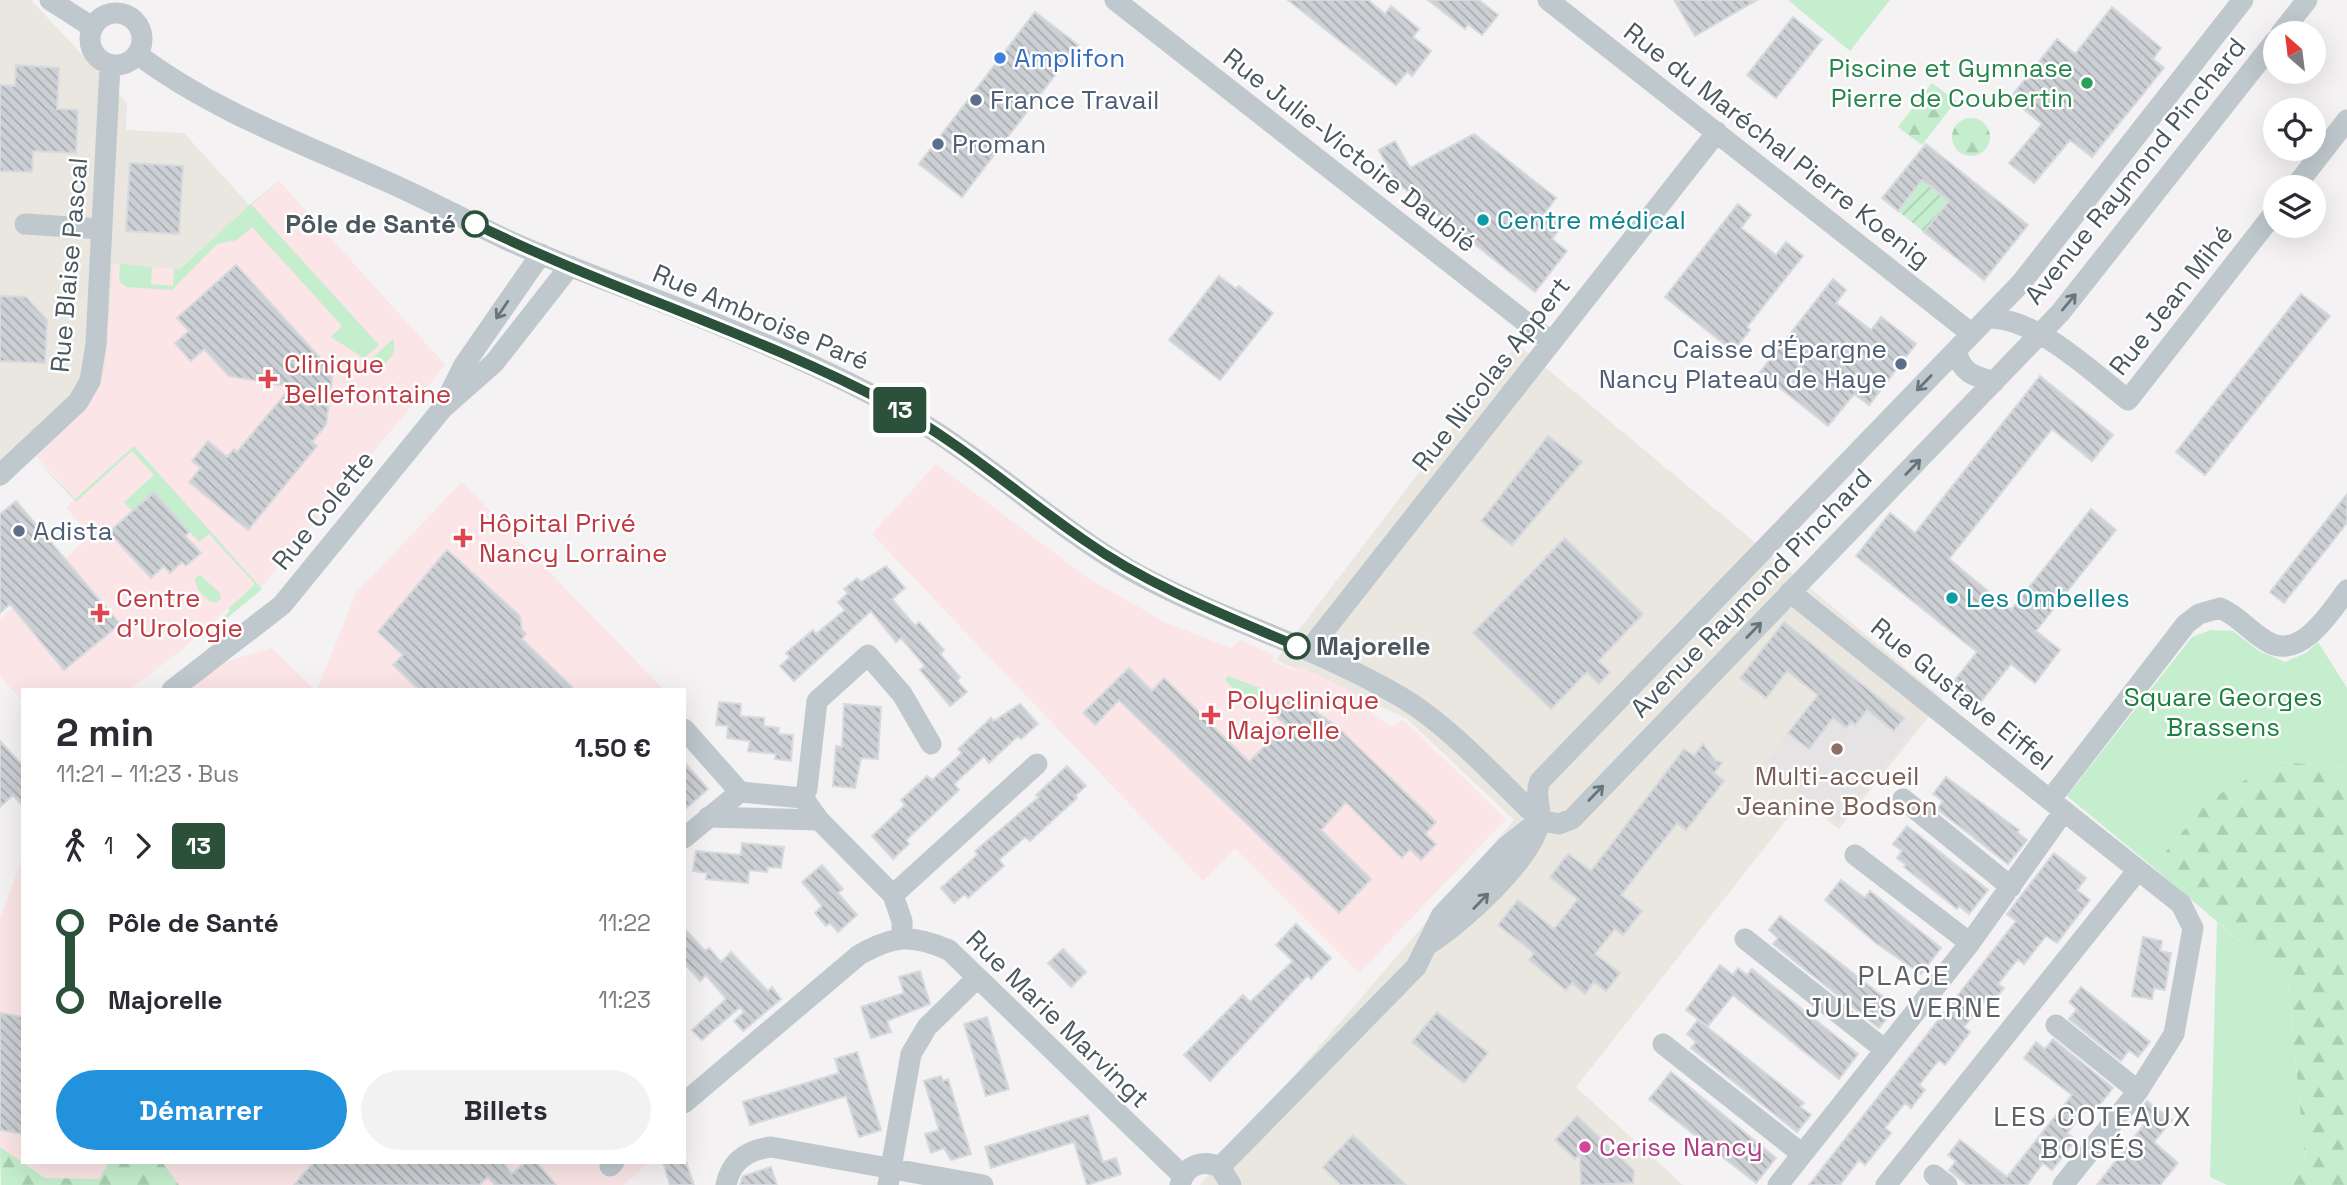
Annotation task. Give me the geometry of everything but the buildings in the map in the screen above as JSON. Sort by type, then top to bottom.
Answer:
[{"type":"street","points":[[50,0],[92,27]]},
{"type":"street","name":"Rue Julie-Victoire Daubié","points":[[1115,0],[1551,342]]},
{"type":"street","name":"Rue du Maréchal Pierre Koenig","points":[[1548,0],[1972,334]]},
{"type":"street","name":"Avenue Raymond Pinchard","points":[[2243,0],[2021,283],[1556,763],[1536,790],[1540,820],[1559,824],[1572,819],[1994,382],[2097,269],[2263,56]]},
{"type":"street","name":"Avenue Raymond Pinchard","points":[[2290,21],[2307,0]]},
{"type":"street","points":[[123,7],[141,30],[141,47],[137,54],[125,63],[110,65],[92,50],[92,27],[105,15],[123,7]]},
{"type":"street","name":"Rue Ambroise Paré","points":[[137,54],[162,73],[234,115],[385,181],[541,254],[685,312],[845,382],[895,407],[961,449],[1084,540],[1129,569],[1174,593],[1308,650],[1415,706],[1540,820]]},
{"type":"street","name":"Rue Blaise Pascal","points":[[0,475],[78,402],[90,381],[96,344],[110,65]]},
{"type":"street","points":[[2304,175],[2347,120]]},
{"type":"street","name":"Rue Nicolas Appert","points":[[1308,650],[1717,132]]},
{"type":"street","points":[[25,224],[101,229]]},
{"type":"street","name":"Rue Jean Mihé","points":[[2038,335],[2054,342],[2128,400],[2263,227]]},
{"type":"street","name":"Rue Colette","points":[[443,409],[464,365],[541,254]]},
{"type":"street","name":"Rue Colette","points":[[175,688],[263,623],[282,605],[443,409],[494,363],[570,266]]},
{"type":"street","name":"Avenue Raymond Pinchard","points":[[1987,318],[2003,317],[2038,335]]},
{"type":"street","points":[[1956,351],[1960,365],[1968,374],[1994,382]]},
{"type":"street","name":"Rue Gustave Eiffel","points":[[1790,592],[2057,806],[2186,624],[2199,614],[2220,608],[2271,643],[2281,646],[2302,640],[2328,615],[2347,590]]},
{"type":"street","points":[[803,797],[807,789],[817,701],[868,655],[902,694],[931,744]]},
{"type":"street","points":[[686,731],[740,792]]},
{"type":"street","points":[[893,895],[1037,764]]},
{"type":"street","points":[[686,836],[740,792],[803,797]]},
{"type":"street","points":[[803,797],[819,820],[893,895],[902,921],[902,938]]},
{"type":"street","points":[[1903,799],[2011,887]]},
{"type":"street","points":[[1777,1185],[1970,943],[2011,887],[2057,806],[2181,904],[2193,928],[2174,1034],[2138,1091],[2063,1185]]},
{"type":"street","points":[[708,817],[819,820]]},
{"type":"street","points":[[1181,1181],[1188,1169],[1204,1163],[1226,1176],[1416,967],[1441,916],[1506,847],[1540,820]]},
{"type":"street","points":[[1855,855],[1970,943]]},
{"type":"street","points":[[1886,1185],[2138,870]]},
{"type":"street","name":"Rue Marie Marvingt","points":[[686,1101],[859,955],[879,944],[902,938],[923,939],[949,950],[1181,1181]]},
{"type":"street","points":[[1745,939],[1885,1049]]},
{"type":"street","points":[[889,1177],[911,1054],[918,1038],[977,978]]},
{"type":"street","points":[[2056,1026],[2138,1091]]},
{"type":"street","points":[[1663,1044],[1802,1154]]},
{"type":"street","points":[[726,1185],[730,1171],[737,1161],[757,1149],[771,1147],[889,1177],[983,1185]]},
{"type":"shaded area","points":[[0,0],[31,0],[127,103],[126,130],[184,133],[249,205],[279,181],[445,365],[261,587],[75,499],[36,455],[0,487]]},
{"type":"shaded area","name":"Clinique Bellefontaine","points":[[279,181],[445,365],[261,587],[256,583],[177,654],[130,688],[21,688],[21,700],[0,676],[0,619],[91,535],[66,508],[75,499],[35,455],[85,410],[101,384],[106,359],[113,264],[180,269]]},
{"type":"shaded area","points":[[1517,344],[1943,699],[1839,829],[1802,800],[1576,1087],[1683,1185],[1200,1185],[1514,820],[1406,718],[1276,660]]},
{"type":"shaded area","name":"Polyclinique Majorelle","points":[[936,464],[1085,576],[1166,623],[1231,648],[1240,640],[1274,655],[1272,661],[1293,670],[1301,667],[1374,702],[1371,712],[1392,727],[1402,720],[1411,727],[1506,819],[1359,973],[1235,848],[1203,881],[872,534]]},
{"type":"shaded area","name":"Hôpital Privé Nancy Lorraine","points":[[462,482],[662,688],[318,688],[356,593]]},
{"type":"shaded area","name":"Multi-accueil Jeanine Bodson","points":[[1810,643],[1916,727],[1838,824],[1764,764],[1817,695],[1787,671]]},
{"type":"shaded area","points":[[272,648],[313,688],[190,688],[225,662]]},
{"type":"shaded area","points":[[21,861],[21,1161],[0,1147],[0,920]]},
{"type":"shaded area","points":[[25,1164],[108,1164],[99,1179],[45,1178]]},
{"type":"shaded area","points":[[163,1164],[648,1164],[623,1185],[179,1185]]},
{"type":"green space","points":[[1788,0],[1890,0],[1850,51]]},
{"type":"green space","points":[[1932,83],[1956,101],[1922,145],[1898,127]]},
{"type":"green space","points":[[1971,118],[1984,124],[1990,137],[1984,150],[1971,156],[1958,150],[1952,137],[1958,124]]},
{"type":"green space","points":[[1922,180],[1949,201],[1924,232],[1898,211]]},
{"type":"green space","points":[[251,204],[379,345],[364,358],[331,337],[342,326],[252,227],[237,240],[217,244],[172,290],[126,287],[119,281],[120,264],[152,267],[151,284],[173,286],[174,269],[180,269]]},
{"type":"green space","points":[[393,339],[394,351],[389,360],[379,364],[367,363]]},
{"type":"green space","points":[[134,446],[262,589],[226,619],[224,616],[230,611],[228,609],[255,584],[209,534],[199,542],[154,492],[132,511],[124,502],[154,475],[132,451],[76,502],[34,457],[75,499]]},
{"type":"green space","points":[[200,575],[220,593],[221,599],[216,603],[199,590],[195,578]]},
{"type":"green space","name":"Square Georges Brassens","points":[[2211,630],[2233,631],[2259,651],[2285,662],[2306,653],[2318,642],[2347,688],[2347,767],[2279,762],[2210,799],[2153,867],[2067,796],[2192,637]]},
{"type":"green space","points":[[1228,676],[1260,688],[1258,702],[1247,703],[1225,680]]},
{"type":"green space","points":[[2279,762],[2347,767],[2347,1185],[2293,1185],[2305,1160],[2288,982],[2153,867],[2210,799]]},
{"type":"green space","points":[[2217,922],[2288,982],[2305,1160],[2293,1185],[2227,1185],[2210,1177]]},
{"type":"green space","points":[[0,1147],[45,1178],[99,1179],[108,1164],[163,1164],[179,1185],[1,1185]]},
{"type":"bus line","name":"13","points":[[475,224],[541,254],[685,312],[845,382],[895,407],[935,431],[1084,540],[1129,569],[1174,593],[1297,646]]},
{"type":"place","name":"Amplifon","points":[[1000,58]]},
{"type":"place","name":"Piscine et Gymnase Pierre de Coubertin","points":[[2087,83]]},
{"type":"place","name":"France Travail","points":[[976,100]]},
{"type":"place","name":"Proman","points":[[938,144]]},
{"type":"place","name":"Centre médical","points":[[1483,220]]},
{"type":"place","name":"Pôle de Santé","points":[[475,224]]},
{"type":"place","name":"Caisse d'Épargne Nancy Plateau de Haye","points":[[1901,364]]},
{"type":"place","name":"Clinique Bellefontaine","points":[[268,379]]},
{"type":"place","name":"Adista","points":[[19,531]]},
{"type":"place","name":"Hôpital Privé Nancy Lorraine","points":[[463,538]]},
{"type":"place","name":"Les Ombelles","points":[[1952,598]]},
{"type":"place","name":"Centre d'Urologie","points":[[100,613]]},
{"type":"place","name":"Majorelle","points":[[1297,646]]},
{"type":"place","name":"Polyclinique Majorelle","points":[[1211,715]]},
{"type":"place","name":"Multi-accueil Jeanine Bodson","points":[[1837,749]]},
{"type":"place","name":"Cerise Nancy","points":[[1585,1147]]},
{"type":"district","name":"PLACE JULES VERNE","points":[[1904,991]]},
{"type":"district","name":"LES COTEAUX BOISÉS","points":[[2093,1132]]}]
